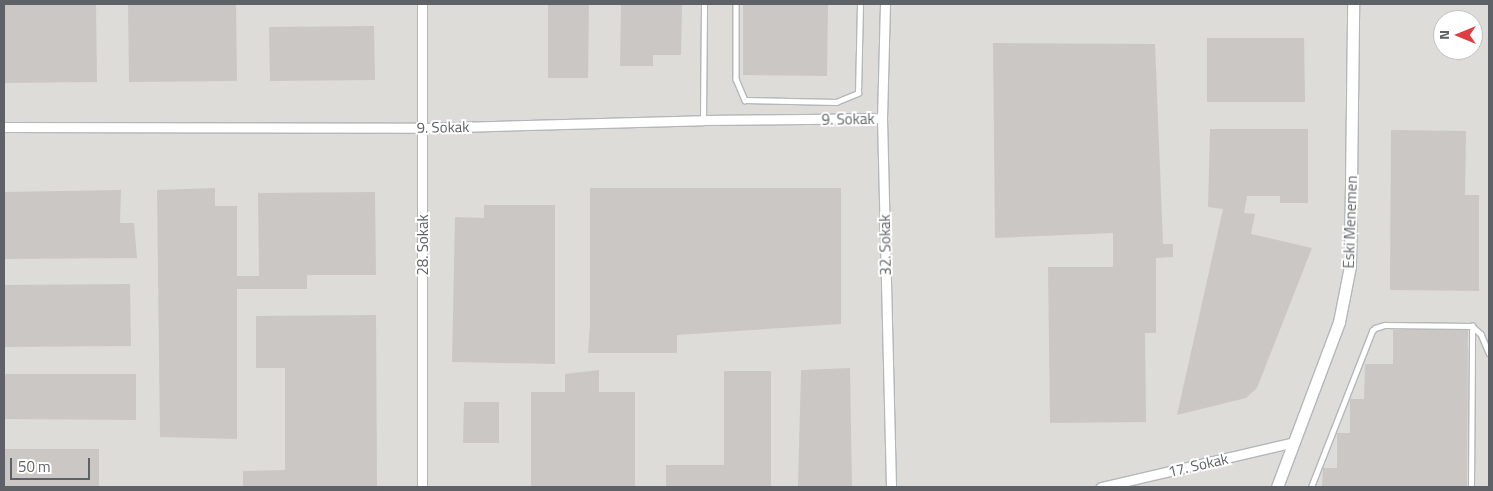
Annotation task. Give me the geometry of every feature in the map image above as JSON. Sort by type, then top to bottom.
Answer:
[{"type":"street","name":"28. Sokak","points":[[422,4],[422,487]]},
{"type":"street","name":"32. Sokak","points":[[885,4],[882,118],[891,487]]},
{"type":"street","name":"Eski Menemen","points":[[1277,487],[1339,322],[1350,266],[1353,4]]},
{"type":"street","name":"9. Sokak","points":[[4,127],[423,128],[702,120],[882,118]]},
{"type":"street","name":"17. Sokak","points":[[1101,487],[1294,442]]},
{"type":"lane","points":[[702,120],[704,4]]},
{"type":"lane","points":[[736,4],[736,79],[745,100],[836,102],[858,93],[860,4]]},
{"type":"lane","points":[[1310,487],[1375,328],[1385,325],[1472,326],[1481,334],[1489,353]]},
{"type":"lane","points":[[1471,487],[1472,326]]},
{"type":"shaded area","points":[[4,4],[1489,4],[1489,487],[4,487]]},
{"type":"building","points":[[4,4],[96,4],[97,82],[4,83]]},
{"type":"building","points":[[128,4],[236,4],[237,81],[129,82]]},
{"type":"building","points":[[548,4],[589,4],[588,78],[548,78]]},
{"type":"building","points":[[621,4],[682,4],[681,55],[653,55],[653,66],[620,66]]},
{"type":"building","points":[[743,4],[828,4],[827,76],[743,75]]},
{"type":"building","points":[[374,26],[375,80],[270,81],[269,27]]},
{"type":"building","points":[[1207,38],[1304,38],[1305,102],[1207,102]]},
{"type":"building","points":[[993,43],[1155,44],[1163,244],[1173,244],[1173,257],[1156,258],[1156,333],[1145,333],[1146,422],[1050,423],[1048,267],[1113,267],[1113,233],[995,238]]},
{"type":"building","points":[[1210,129],[1308,129],[1308,203],[1280,203],[1280,196],[1247,196],[1244,213],[1255,214],[1251,234],[1312,248],[1257,388],[1246,398],[1177,415],[1223,209],[1208,207]]},
{"type":"building","points":[[1391,130],[1466,131],[1465,195],[1479,195],[1479,291],[1390,290]]},
{"type":"building","points":[[215,188],[215,206],[237,206],[237,276],[259,276],[258,193],[375,192],[376,275],[307,275],[307,289],[237,289],[237,439],[160,437],[157,190]]},
{"type":"building","points":[[590,188],[841,188],[841,324],[677,335],[677,353],[588,353],[590,324]]},
{"type":"building","points":[[121,190],[120,223],[134,223],[137,258],[4,259],[4,192]]},
{"type":"building","points":[[484,205],[555,205],[555,364],[452,362],[455,217],[484,218]]},
{"type":"building","points":[[130,284],[131,346],[4,347],[4,285]]},
{"type":"building","points":[[376,315],[377,487],[243,487],[243,471],[285,470],[285,368],[256,368],[256,316]]},
{"type":"building","points":[[1393,330],[1468,330],[1467,487],[1322,487],[1323,468],[1337,468],[1337,433],[1350,433],[1350,399],[1364,399],[1365,364],[1393,364]]},
{"type":"building","points":[[850,368],[852,487],[798,487],[801,370]]},
{"type":"building","points":[[599,370],[599,392],[635,392],[635,487],[531,487],[531,392],[565,392],[565,374]]},
{"type":"building","points":[[724,371],[771,371],[771,487],[666,487],[666,465],[724,465]]},
{"type":"building","points":[[4,374],[136,374],[136,420],[4,419]]},
{"type":"building","points":[[464,402],[499,402],[499,443],[463,443]]},
{"type":"building","points":[[4,449],[99,449],[99,487],[4,487]]}]
